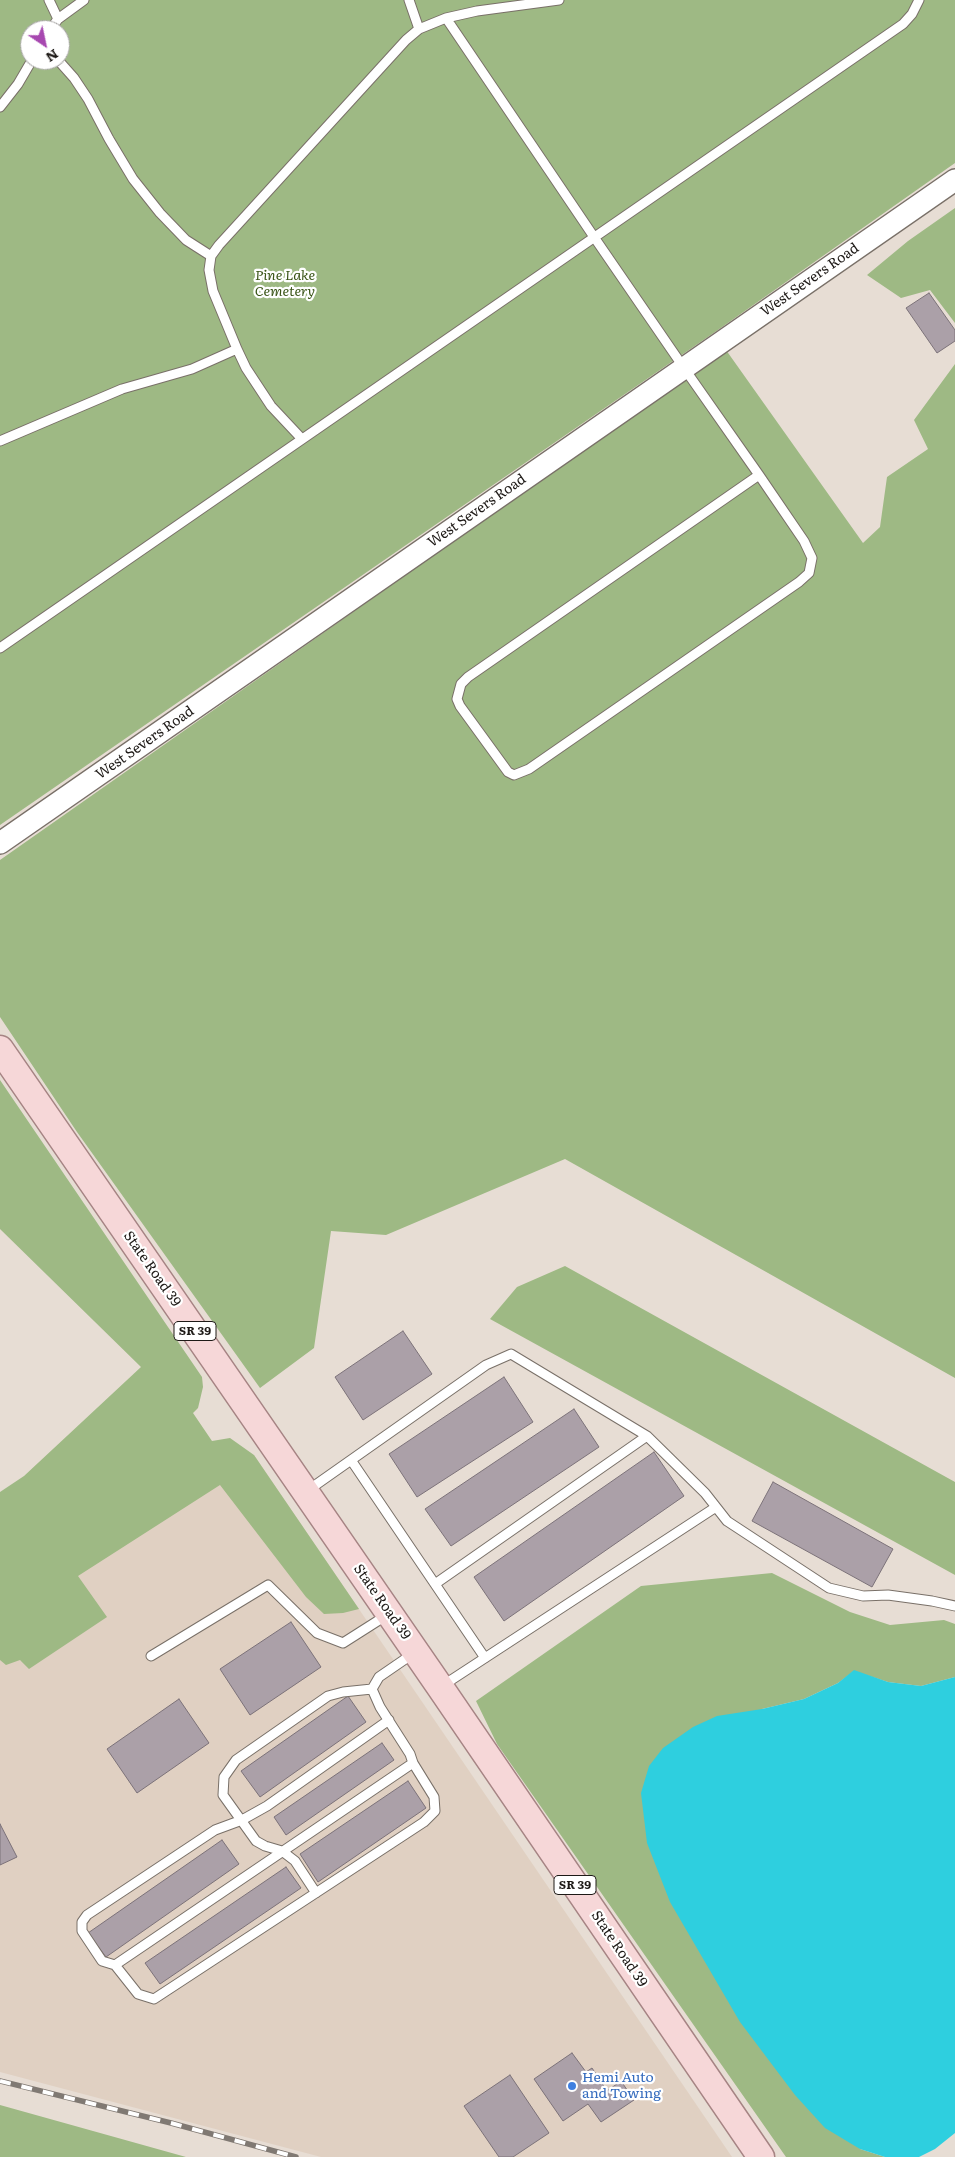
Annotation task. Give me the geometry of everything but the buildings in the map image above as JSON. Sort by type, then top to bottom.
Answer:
[{"type":"main road","name":"State Road 39","points":[[0,1049],[416,1652],[761,2157]]},
{"type":"street","name":"West Severs Road","points":[[0,844],[955,180]]},
{"type":"lane","points":[[49,0],[58,20],[84,0]]},
{"type":"lane","points":[[409,0],[419,28]]},
{"type":"lane","points":[[301,438],[271,406],[237,349],[213,291],[209,270],[211,256],[219,244],[419,28],[446,18],[507,6],[559,0]]},
{"type":"lane","points":[[0,648],[301,438],[903,24],[912,14],[920,0]]},
{"type":"lane","points":[[446,18],[594,237],[759,475],[804,541],[812,558],[809,573],[800,582],[529,769],[514,775],[508,772],[460,706],[457,699],[461,684],[468,677],[759,475]]},
{"type":"lane","points":[[0,107],[26,70]]},
{"type":"lane","points":[[67,70],[88,99],[123,163],[160,213],[186,240],[211,256]]},
{"type":"lane","points":[[0,441],[122,390],[192,369],[237,349]]},
{"type":"lane","points":[[306,1492],[486,1365],[512,1354],[647,1436],[675,1461],[727,1521],[829,1588],[863,1596],[897,1596],[932,1600],[955,1606]]},
{"type":"lane","points":[[435,1584],[647,1436]]},
{"type":"lane","points":[[351,1460],[485,1658]]},
{"type":"lane","points":[[440,1687],[716,1507]]},
{"type":"lane","points":[[151,1656],[268,1585],[317,1633],[343,1643],[389,1613]]},
{"type":"lane","points":[[372,1689],[379,1677],[416,1652]]},
{"type":"lane","points":[[372,1689],[434,1797],[435,1811],[424,1822],[154,1999],[138,1994],[115,1965],[102,1961],[82,1931],[82,1922],[87,1915],[215,1830],[242,1820],[267,1806],[389,1720]]},
{"type":"lane","points":[[316,1893],[295,1861],[282,1851],[265,1846],[256,1840],[223,1794],[224,1777],[236,1760],[328,1696],[343,1692],[372,1689]]},
{"type":"lane","points":[[115,1965],[413,1763]]},
{"type":"shaded area","points":[[254,1455],[732,2157],[321,2157],[0,2072],[0,1619]]},
{"type":"green space","name":"Pine Lake Cemetery","points":[[0,0],[955,0],[955,163],[715,332],[0,825]]},
{"type":"green space","points":[[955,208],[955,323],[930,290],[901,298],[867,275],[908,241]]},
{"type":"green space","points":[[726,350],[863,543],[880,527],[887,477],[928,449],[914,420],[955,364],[955,1378],[565,1159],[386,1235],[331,1231],[314,1348],[260,1388],[77,1132],[0,1017],[0,860]]},
{"type":"green space","points":[[0,1080],[202,1377],[203,1387],[198,1408],[193,1413],[212,1441],[230,1438],[254,1455],[359,1609],[343,1613],[324,1614],[306,1597],[220,1485],[78,1576],[107,1617],[29,1669],[20,1660],[6,1665],[0,1660],[0,1492],[24,1476],[141,1367],[0,1229]]},
{"type":"green space","points":[[565,1266],[955,1482],[955,1575],[490,1319],[517,1287]]},
{"type":"green space","points":[[772,1573],[850,1612],[890,1625],[944,1620],[955,1624],[955,1677],[921,1686],[888,1682],[854,1671],[838,1683],[804,1699],[762,1709],[860,2149],[885,2157],[786,2157],[497,1744],[476,1701],[641,1586]]},
{"type":"green space","points":[[0,2105],[186,2157],[0,2157]]},
{"type":"water","points":[[854,1670],[888,1682],[921,1686],[955,1677],[955,2133],[935,2149],[919,2157],[885,2157],[860,2149],[825,2128],[795,2095],[740,2022],[670,1902],[647,1843],[641,1793],[649,1766],[663,1748],[693,1727],[717,1716],[762,1709],[804,1699],[838,1683]]},
{"type":"railway","points":[[0,2081],[171,2123],[296,2157]]},
{"type":"place","name":"Hemi Auto and Towing","points":[[572,2086]]}]
